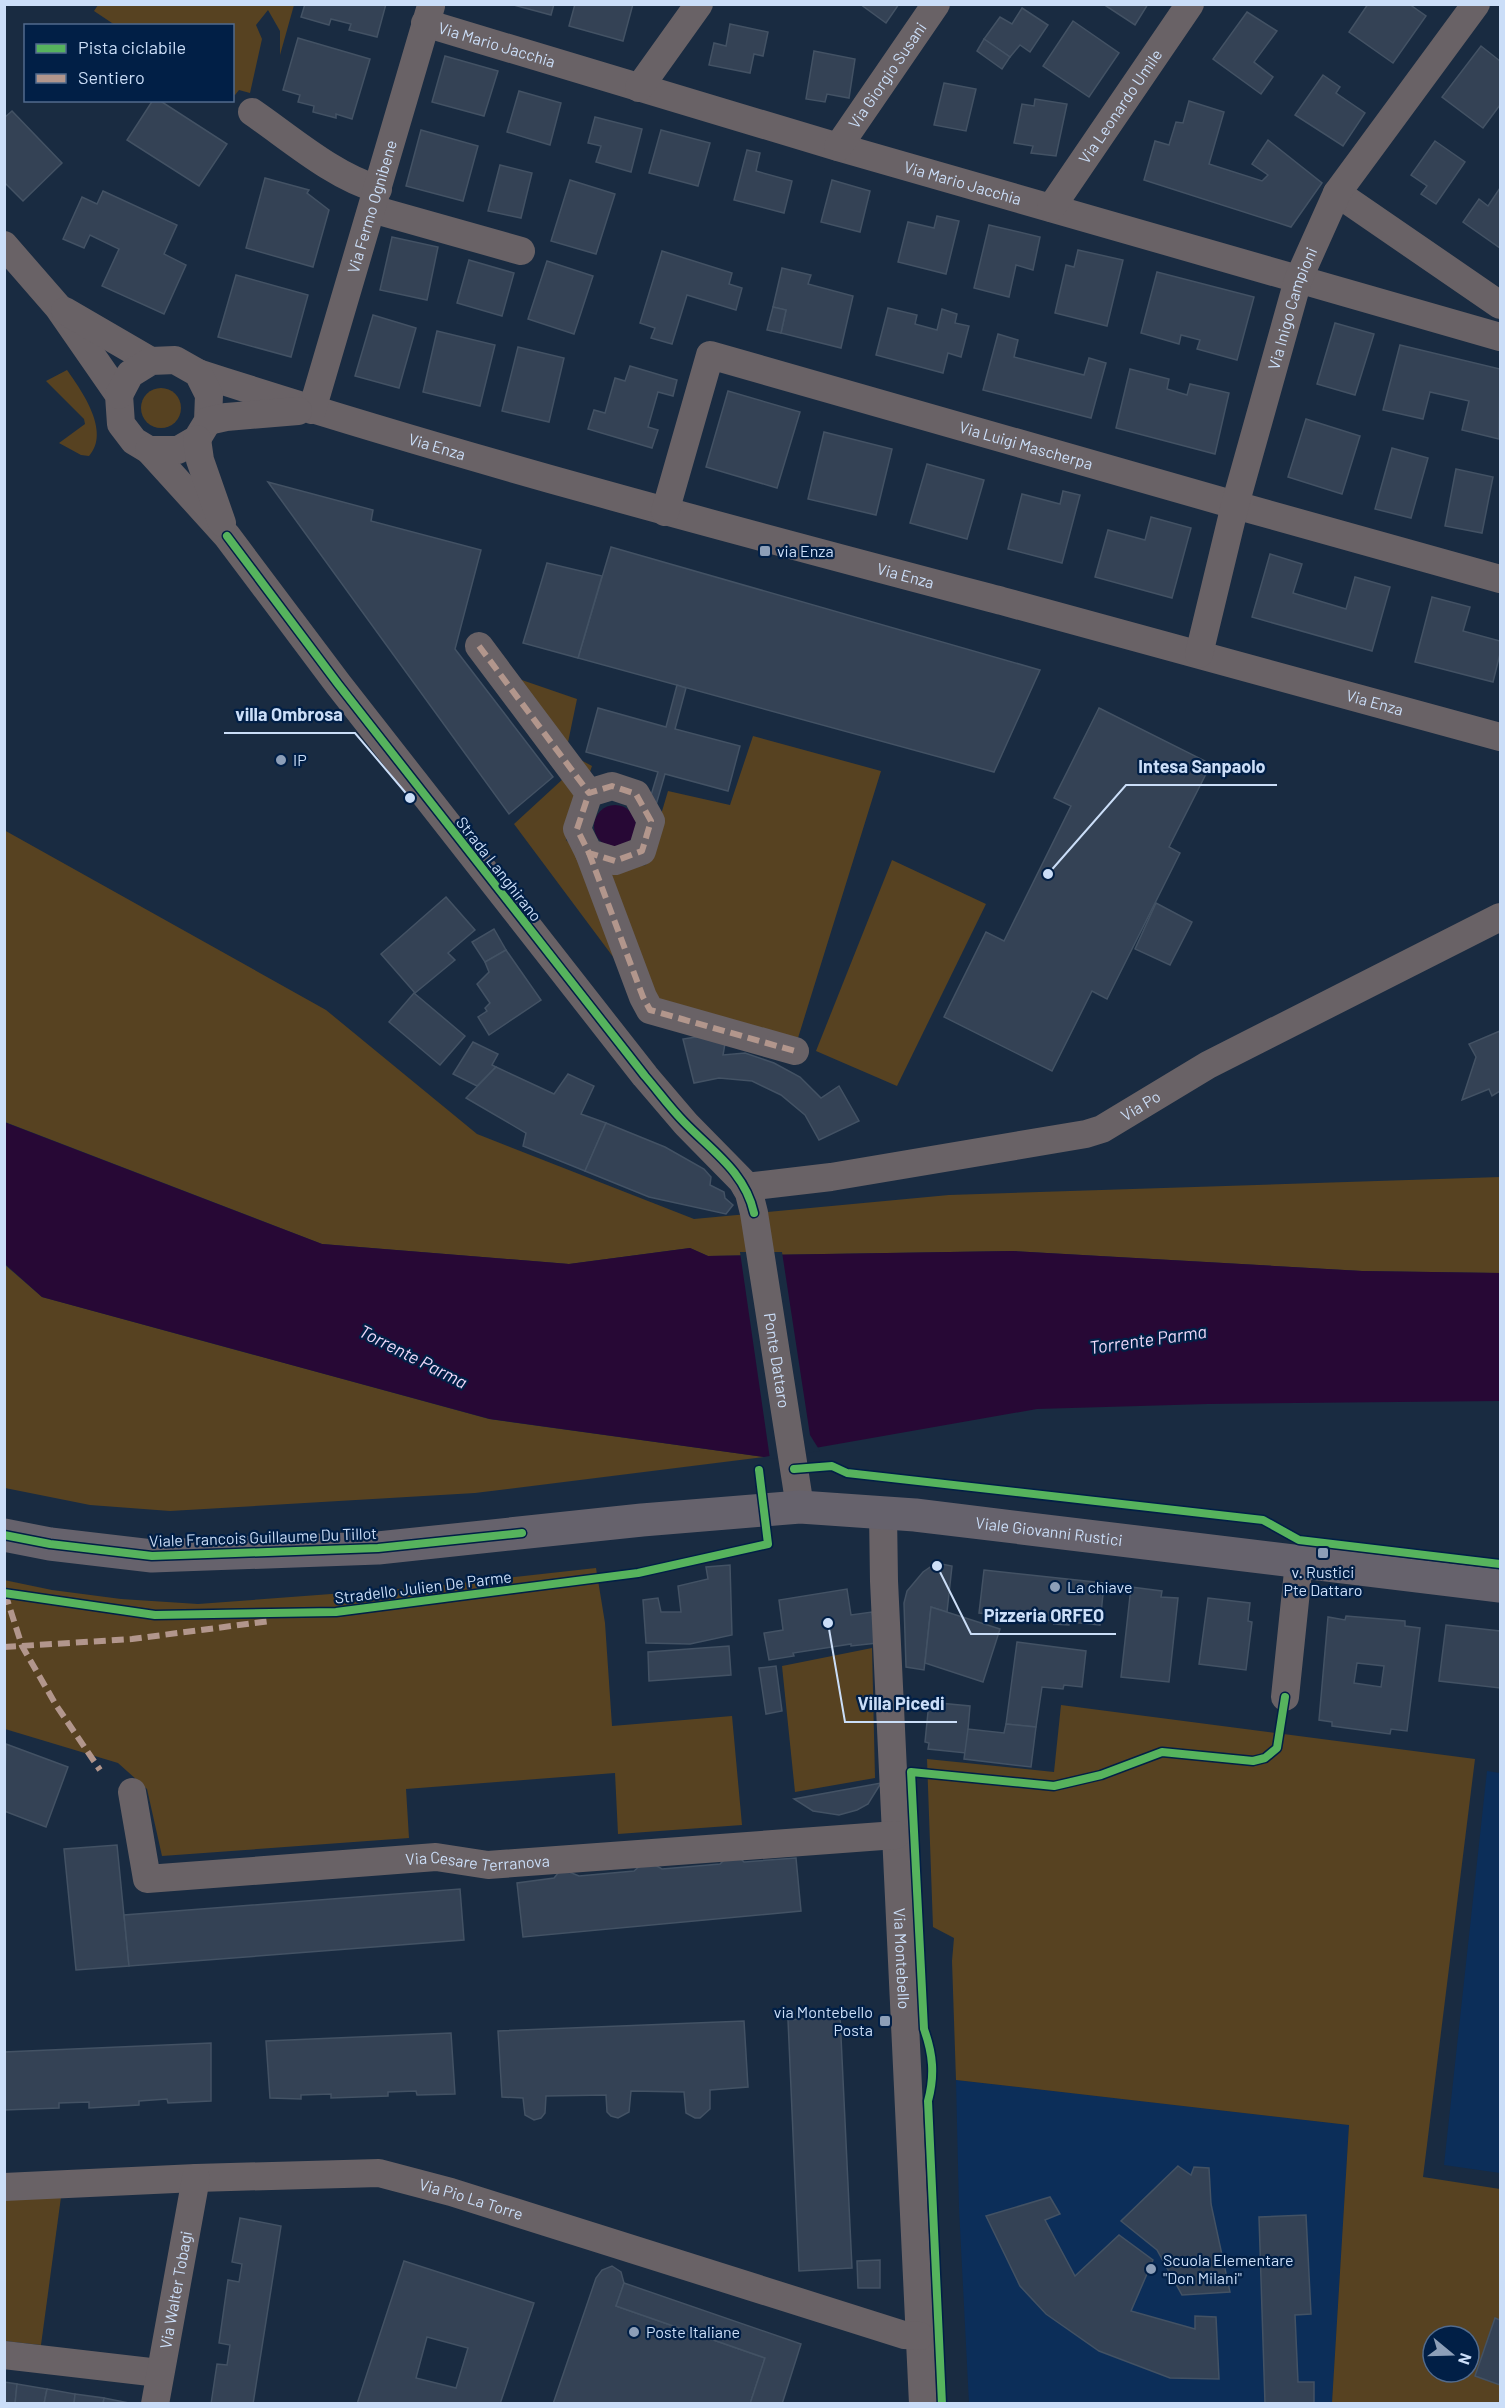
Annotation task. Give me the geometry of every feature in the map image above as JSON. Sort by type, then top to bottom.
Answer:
[{"type":"main road","name":"Viale Giovanni Rustici","points":[[800,1508],[915,1515],[1500,1586]]},
{"type":"main road","name":"Viale Francois Guillaume Du Tillot","points":[[4,1535],[50,1544],[152,1556],[378,1548],[631,1521],[800,1508]]},
{"type":"street","points":[[639,88],[699,4]]},
{"type":"street","name":"Via Giorgio Susani","points":[[838,147],[936,4]]},
{"type":"street","name":"Via Leonardo Umile","points":[[1051,208],[1190,4]]},
{"type":"street","name":"Via Inigo Campioni","points":[[1199,654],[1235,506],[1298,280],[1337,193],[1476,4]]},
{"type":"street","name":"Via Mario Jacchia","points":[[428,14],[639,88],[1500,337]]},
{"type":"street","name":"Via Fermo Ognibene","points":[[312,410],[428,14]]},
{"type":"street","points":[[252,112],[338,171],[363,184],[375,199],[521,251]]},
{"type":"street","points":[[1337,193],[1500,305]]},
{"type":"street","name":"Strada Langhirano","points":[[4,246],[58,307],[119,395],[121,424],[134,441],[149,450],[227,536],[325,668],[645,1076],[681,1119],[733,1170],[750,1200]]},
{"type":"street","name":"Strada Langhirano","points":[[58,307],[151,361],[176,360],[198,373],[210,395],[200,460],[227,536]]},
{"type":"street","name":"Via Luigi Mascherpa","points":[[665,512],[710,355],[1235,506],[1500,579]]},
{"type":"street","points":[[119,395],[130,374],[151,361]]},
{"type":"street","name":"Via Enza","points":[[198,373],[312,410],[665,512],[1199,654],[1500,737]]},
{"type":"street","name":"Via Enza","points":[[203,430],[226,417],[312,410]]},
{"type":"street","points":[[149,450],[178,450],[203,430]]},
{"type":"street","points":[[480,646],[589,793]]},
{"type":"street","points":[[589,793],[612,786],[636,794],[651,821],[642,850],[615,861],[589,853]]},
{"type":"street","points":[[589,793],[577,829],[589,853],[643,997],[650,1010],[795,1051]]},
{"type":"street","name":"Via Po","points":[[750,1200],[831,1177],[1074,1136],[1102,1129],[1216,1061],[1500,917]]},
{"type":"street","name":"Ponte Dattaro","points":[[750,1200],[800,1508]]},
{"type":"street","name":"Via Montebello","points":[[884,1513],[884,1581],[922,2403]]},
{"type":"street","points":[[1285,1697],[1299,1562]]},
{"type":"street","name":"Via Cesare Terranova","points":[[132,1792],[147,1879],[436,1857],[488,1865],[896,1835]]},
{"type":"street","name":"Via Pio La Torre","points":[[4,2187],[196,2178],[379,2173],[461,2195],[904,2335],[920,2336]]},
{"type":"street","name":"Via Walter Tobagi","points":[[155,2403],[196,2178]]},
{"type":"street","points":[[4,2355],[159,2373]]},
{"type":"shaded area","points":[[98,4],[294,5],[280,55],[280,31],[268,10],[256,25],[262,39],[250,93],[239,90],[235,95],[234,24],[114,24],[94,11]]},
{"type":"shaded area","points":[[67,370],[86,400],[96,424],[95,446],[89,456],[81,455],[59,443],[85,424],[84,419],[46,381]]},
{"type":"shaded area","points":[[161,388],[169,389],[175,394],[180,400],[180,416],[175,422],[169,427],[161,428],[153,427],[147,422],[142,416],[141,408],[142,400],[147,394],[153,389]]},
{"type":"shaded area","points":[[507,675],[577,699],[566,752],[592,766],[566,840],[598,871],[646,865],[668,791],[730,805],[753,736],[881,771],[798,1038],[643,997],[514,824],[564,778]]},
{"type":"shaded area","points":[[4,830],[326,1010],[477,1134],[694,1219],[949,1195],[1500,1177],[1500,1273],[1362,1271],[1012,1251],[708,1256],[690,1248],[569,1264],[322,1244],[5,1122]]},
{"type":"shaded area","points":[[892,860],[986,904],[897,1086],[816,1051]]},
{"type":"shaded area","points":[[4,1264],[42,1297],[489,1419],[764,1457],[475,1493],[170,1511],[90,1505],[5,1488]]},
{"type":"shaded area","points":[[596,1568],[605,1623],[612,1726],[732,1716],[742,1825],[618,1834],[615,1773],[406,1789],[409,1838],[162,1856],[147,1789],[118,1763],[5,1729],[4,1580],[52,1590],[121,1599],[198,1604],[425,1587]]},
{"type":"shaded area","points":[[872,1648],[875,1778],[795,1792],[782,1666]]},
{"type":"shaded area","points":[[1061,1705],[1475,1759],[1423,2177],[1500,2189],[1500,2403],[1332,2403],[1349,2125],[956,2080],[952,1961],[954,1938],[933,1927],[927,1759],[1054,1772]]},
{"type":"shaded area","points":[[1487,1771],[1500,1773],[1500,2173],[1444,2165]]},
{"type":"shaded area","name":"Scuola Elementare \"Don Milani\"","points":[[956,2080],[1349,2125],[1332,2403],[969,2403],[959,2208]]},
{"type":"shaded area","points":[[61,2197],[41,2345],[5,2341],[4,2199]]},
{"type":"water","points":[[615,805],[623,806],[630,811],[635,818],[635,834],[630,841],[623,846],[615,847],[607,846],[600,841],[595,834],[594,826],[595,818],[600,811],[607,806]]},
{"type":"water","name":"Torrente Parma","points":[[4,1122],[322,1244],[569,1264],[690,1248],[708,1256],[1012,1251],[1362,1271],[1500,1273],[1500,1401],[1208,1404],[1037,1409],[764,1457],[490,1419],[42,1297],[5,1264]]},
{"type":"pier","points":[[740,1252],[782,1252],[810,1435],[820,1451],[770,1459]]},
{"type":"building","points":[[305,4],[386,4],[377,37],[349,30],[351,24],[331,19],[329,25],[301,17]]},
{"type":"building","points":[[510,4],[554,4],[551,15]]},
{"type":"building","points":[[575,4],[633,4],[623,41],[569,26]]},
{"type":"building","points":[[860,4],[899,4],[886,23]]},
{"type":"building","points":[[1103,4],[1148,4],[1135,25]]},
{"type":"building","points":[[1368,4],[1409,4],[1426,16],[1393,63],[1349,32]]},
{"type":"building","points":[[1022,8],[1048,25],[1030,52],[1020,45],[1010,57],[984,39],[1000,17],[1012,24]]},
{"type":"building","points":[[1247,12],[1277,31],[1254,62],[1273,77],[1261,94],[1213,59]]},
{"type":"building","points":[[1073,21],[1119,53],[1089,97],[1043,66]]},
{"type":"building","points":[[730,24],[768,32],[763,56],[754,54],[750,73],[709,65],[714,43],[726,46]]},
{"type":"building","points":[[298,38],[370,59],[352,119],[336,114],[336,118],[313,112],[314,106],[298,102],[300,95],[283,90]]},
{"type":"building","points":[[984,39],[1010,57],[1002,69],[977,51]]},
{"type":"building","points":[[1481,46],[1500,61],[1500,105],[1483,128],[1442,97]]},
{"type":"building","points":[[814,51],[855,59],[849,98],[827,94],[825,102],[806,99]]},
{"type":"building","points":[[445,56],[498,71],[484,116],[432,102]]},
{"type":"building","points":[[1323,75],[1340,87],[1336,93],[1365,113],[1343,146],[1295,115]]},
{"type":"building","points":[[944,83],[976,89],[966,131],[934,125]]},
{"type":"building","points":[[519,91],[561,103],[550,145],[507,132]]},
{"type":"building","points":[[1035,99],[1067,104],[1056,156],[1031,153],[1033,146],[1014,143],[1022,104],[1034,106]]},
{"type":"building","points":[[1189,101],[1224,112],[1209,164],[1262,181],[1268,175],[1252,164],[1268,140],[1322,183],[1291,227],[1144,180],[1155,141],[1169,145],[1176,122],[1183,123]]},
{"type":"building","points":[[152,102],[162,102],[227,144],[199,186],[127,140]]},
{"type":"building","points":[[12,111],[62,163],[23,201],[4,182],[4,118]]},
{"type":"building","points":[[595,117],[642,129],[631,172],[596,162],[601,146],[588,143]]},
{"type":"building","points":[[421,130],[478,146],[463,201],[406,186]]},
{"type":"building","points":[[661,130],[710,143],[698,186],[649,173]]},
{"type":"building","points":[[1435,141],[1465,162],[1436,204],[1421,194],[1427,186],[1411,175]]},
{"type":"building","points":[[747,150],[760,153],[756,171],[792,181],[784,213],[734,200]]},
{"type":"building","points":[[500,165],[532,173],[521,218],[488,211]]},
{"type":"building","points":[[265,178],[309,190],[307,193],[329,210],[313,267],[246,248]]},
{"type":"building","points":[[570,180],[615,194],[596,254],[551,241]]},
{"type":"building","points":[[832,180],[870,191],[860,232],[821,222]]},
{"type":"building","points":[[1500,188],[1500,248],[1463,222],[1479,199],[1488,206]]},
{"type":"building","points":[[103,191],[177,225],[164,254],[186,265],[164,314],[102,286],[119,249],[90,235],[84,248],[63,239],[82,197],[97,204]]},
{"type":"building","points":[[937,216],[959,221],[946,274],[898,262],[908,222],[934,228]]},
{"type":"building","points":[[989,225],[1040,237],[1033,270],[1016,265],[1009,297],[974,288]]},
{"type":"building","points":[[392,237],[438,247],[427,300],[380,290]]},
{"type":"building","points":[[1078,250],[1123,260],[1107,326],[1055,313],[1066,265],[1074,267]]},
{"type":"building","points":[[662,251],[732,273],[729,284],[742,288],[736,310],[687,295],[672,344],[651,338],[655,328],[640,323]]},
{"type":"building","points":[[469,260],[514,273],[502,316],[457,303]]},
{"type":"building","points":[[547,261],[593,276],[574,334],[528,319]]},
{"type":"building","points":[[782,268],[811,275],[808,284],[853,296],[841,348],[781,333],[786,310],[773,307]]},
{"type":"building","points":[[1157,272],[1254,297],[1237,360],[1197,349],[1200,340],[1181,335],[1179,344],[1141,333]]},
{"type":"building","points":[[236,275],[308,295],[291,357],[218,337]]},
{"type":"building","points":[[773,307],[786,310],[781,333],[767,330]]},
{"type":"building","points":[[888,308],[917,315],[915,324],[937,330],[942,309],[957,314],[955,323],[969,326],[961,357],[948,353],[943,373],[876,355]]},
{"type":"building","points":[[373,315],[416,328],[399,388],[355,376]]},
{"type":"building","points":[[1335,323],[1374,334],[1355,395],[1317,384]]},
{"type":"building","points":[[437,331],[495,345],[480,406],[423,392]]},
{"type":"building","points":[[998,334],[1018,340],[1014,357],[1084,375],[1089,358],[1106,363],[1091,418],[983,390]]},
{"type":"building","points":[[1400,345],[1500,369],[1499,439],[1462,430],[1469,401],[1430,392],[1423,419],[1383,410]]},
{"type":"building","points":[[518,347],[564,358],[549,422],[502,411]]},
{"type":"building","points":[[630,366],[677,380],[673,396],[658,392],[648,427],[658,430],[652,448],[588,429],[594,410],[605,413],[615,378],[625,381]]},
{"type":"building","points":[[1130,369],[1169,379],[1167,389],[1187,395],[1190,384],[1229,393],[1215,454],[1116,428]]},
{"type":"building","points":[[728,391],[800,412],[777,488],[706,467]]},
{"type":"building","points":[[1306,419],[1360,436],[1342,494],[1288,477]]},
{"type":"building","points":[[824,432],[892,449],[876,515],[808,499]]},
{"type":"building","points":[[1392,448],[1428,458],[1411,518],[1375,509]]},
{"type":"building","points":[[927,464],[984,480],[967,539],[910,523]]},
{"type":"building","points":[[1456,469],[1493,477],[1482,533],[1445,526]]},
{"type":"building","points":[[268,482],[373,510],[371,521],[481,550],[455,649],[553,777],[509,814]]},
{"type":"building","points":[[1063,491],[1080,495],[1062,563],[1008,549],[1022,494],[1060,504]]},
{"type":"building","points":[[1151,517],[1191,528],[1172,598],[1095,577],[1108,530],[1145,540]]},
{"type":"building","points":[[611,547],[1040,670],[994,772],[578,658]]},
{"type":"building","points":[[1270,554],[1302,564],[1293,593],[1346,609],[1355,577],[1390,587],[1372,651],[1252,617]]},
{"type":"building","points":[[547,563],[602,576],[578,658],[523,643]]},
{"type":"building","points":[[1432,597],[1470,607],[1463,631],[1500,641],[1500,654],[1493,682],[1415,662]]},
{"type":"building","points":[[677,685],[686,688],[675,729],[740,746],[728,791],[665,774],[656,805],[649,802],[658,772],[586,752],[598,708],[666,727]]},
{"type":"building","points":[[1099,708],[1211,764],[1169,847],[1180,853],[1107,999],[1092,991],[1052,1071],[944,1017],[986,932],[1004,941],[1071,806],[1054,798]]},
{"type":"building","points":[[446,897],[475,930],[448,953],[455,960],[415,993],[381,954]]},
{"type":"building","points":[[1156,903],[1192,922],[1170,965],[1135,949]]},
{"type":"building","points":[[494,929],[506,950],[485,962],[472,942]]},
{"type":"building","points":[[506,950],[541,1000],[489,1035],[478,1017],[487,1011],[485,1008],[490,1003],[477,984],[489,972],[485,962]]},
{"type":"building","points":[[414,993],[465,1036],[440,1065],[389,1022]]},
{"type":"building","points":[[1500,1031],[1500,1091],[1492,1096],[1489,1089],[1462,1100],[1476,1057],[1469,1044]]},
{"type":"building","points":[[727,1032],[723,1055],[745,1053],[774,1063],[800,1077],[821,1098],[839,1086],[859,1121],[819,1140],[805,1115],[781,1095],[752,1081],[719,1078],[694,1083],[683,1039]]},
{"type":"building","points":[[473,1042],[498,1054],[492,1065],[496,1067],[477,1086],[453,1074]]},
{"type":"building","points":[[496,1067],[554,1094],[568,1074],[594,1086],[581,1114],[606,1123],[585,1171],[523,1146],[526,1133],[466,1098]]},
{"type":"building","points":[[606,1123],[665,1147],[704,1169],[711,1177],[710,1185],[724,1192],[725,1198],[733,1205],[726,1214],[649,1197],[585,1171]]},
{"type":"building","points":[[936,1563],[952,1566],[947,1612],[931,1607],[924,1670],[906,1667],[904,1603],[907,1591],[923,1572]]},
{"type":"building","points":[[730,1565],[732,1635],[690,1644],[646,1643],[643,1600],[658,1598],[661,1612],[681,1612],[678,1586],[708,1579],[706,1567]]},
{"type":"building","points":[[984,1570],[1104,1583],[1100,1625],[1070,1622],[1069,1625],[1054,1624],[1055,1621],[979,1613]]},
{"type":"building","points":[[1131,1587],[1162,1591],[1161,1597],[1178,1598],[1169,1682],[1121,1677]]},
{"type":"building","points":[[847,1589],[851,1615],[872,1612],[877,1643],[851,1646],[851,1644],[793,1653],[794,1656],[769,1660],[764,1633],[783,1630],[779,1600]]},
{"type":"building","points":[[1208,1598],[1250,1603],[1248,1621],[1252,1622],[1246,1670],[1199,1664]]},
{"type":"building","points":[[931,1607],[1000,1629],[983,1682],[925,1663]]},
{"type":"building","points":[[1346,1616],[1405,1621],[1405,1626],[1420,1628],[1407,1731],[1391,1729],[1390,1734],[1332,1726],[1332,1722],[1319,1720],[1328,1617],[1345,1620]],"holes":[[[1357,1663],[1384,1666],[1381,1687],[1354,1683]]]},
{"type":"building","points":[[1446,1625],[1500,1631],[1500,1688],[1439,1681]]},
{"type":"building","points":[[1017,1642],[1086,1651],[1082,1687],[1064,1685],[1063,1689],[1042,1687],[1036,1727],[1006,1724]]},
{"type":"building","points":[[729,1646],[731,1675],[649,1681],[648,1652]]},
{"type":"building","points":[[776,1666],[782,1711],[766,1714],[759,1668]]},
{"type":"building","points":[[929,1702],[970,1706],[966,1753],[928,1749],[929,1743],[925,1742]]},
{"type":"building","points":[[1006,1724],[1036,1727],[1031,1767],[964,1759],[968,1729],[1004,1733]]},
{"type":"building","points":[[6,1744],[68,1767],[46,1827],[4,1811]]},
{"type":"building","points":[[881,1783],[868,1804],[839,1815],[813,1811],[794,1799]]},
{"type":"building","points":[[117,1845],[129,1966],[76,1970],[64,1849]]},
{"type":"building","points":[[727,1857],[740,1858],[744,1862],[796,1858],[801,1911],[523,1937],[517,1883],[554,1878],[559,1872],[567,1871],[579,1876],[634,1871],[640,1866],[655,1865],[662,1869],[720,1864]]},
{"type":"building","points":[[460,1889],[464,1940],[129,1966],[124,1915]]},
{"type":"building","points":[[840,2016],[852,2268],[799,2271],[788,2020]]},
{"type":"building","points":[[744,2021],[748,2087],[710,2090],[710,2109],[700,2118],[686,2113],[684,2092],[631,2091],[629,2112],[618,2118],[607,2112],[606,2095],[546,2096],[545,2113],[541,2118],[534,2120],[525,2115],[523,2098],[502,2097],[498,2031]]},
{"type":"building","points":[[451,2033],[455,2094],[417,2095],[416,2091],[388,2092],[388,2096],[331,2098],[331,2094],[301,2095],[301,2099],[270,2098],[266,2041]]},
{"type":"building","points":[[211,2043],[211,2101],[168,2103],[167,2099],[139,2101],[139,2105],[89,2108],[89,2102],[59,2103],[59,2108],[4,2110],[4,2052]]},
{"type":"building","points":[[1178,2166],[1191,2175],[1194,2167],[1209,2168],[1211,2204],[1230,2292],[1182,2295],[1157,2250],[1121,2221]]},
{"type":"building","points":[[1050,2197],[1060,2214],[1045,2220],[1075,2276],[1119,2235],[1153,2260],[1131,2311],[1195,2329],[1195,2316],[1216,2317],[1219,2379],[1170,2378],[1099,2351],[1046,2314],[1020,2286],[986,2216]]},
{"type":"building","points":[[1306,2215],[1311,2314],[1295,2315],[1298,2382],[1314,2382],[1314,2404],[1265,2404],[1259,2217]]},
{"type":"building","points":[[240,2218],[281,2226],[253,2404],[211,2404],[217,2364],[227,2365],[230,2345],[219,2343],[228,2280],[239,2282],[242,2264],[232,2262]]},
{"type":"building","points":[[880,2260],[880,2288],[858,2288],[857,2261]]},
{"type":"building","points":[[404,2261],[534,2303],[500,2404],[357,2404]],"holes":[[[427,2337],[468,2348],[456,2388],[416,2378]]]},
{"type":"building","name":"Poste Italiane","points":[[612,2266],[621,2272],[624,2283],[616,2306],[765,2358],[750,2404],[553,2404],[596,2278],[602,2270]]},
{"type":"building","name":"Poste Italiane","points":[[624,2283],[801,2344],[782,2404],[750,2404],[765,2358],[616,2306]]},
{"type":"building","points":[[1495,2318],[1500,2320],[1500,2385],[1481,2378],[1481,2359]]},
{"type":"building","points":[[4,2382],[17,2384],[15,2404],[4,2404]]},
{"type":"building","points":[[17,2384],[47,2389],[44,2404],[15,2404]]},
{"type":"building","points":[[47,2389],[75,2394],[74,2404],[44,2404]]},
{"type":"building","points":[[75,2394],[104,2398],[103,2404],[74,2404]]},
{"type":"building","points":[[104,2398],[134,2404],[103,2404]]},
{"type":"marked path","points":[[479,646],[589,793],[612,786],[636,794],[651,821],[642,851],[615,861],[589,853],[577,829],[589,793]]},
{"type":"marked path","points":[[589,853],[643,997],[650,1010],[795,1051]]},
{"type":"marked path","points":[[5,1593],[22,1646],[56,1705],[100,1770]]},
{"type":"marked path","points":[[4,1647],[132,1639],[270,1621]]},
{"type":"cycle path","points":[[227,536],[338,684],[645,1076],[679,1117],[735,1174],[750,1199],[754,1213]]},
{"type":"cycle path","points":[[794,1469],[832,1466],[847,1473],[1263,1520],[1299,1540],[1500,1564]]},
{"type":"cycle path","name":"Stradello Julien De Parme","points":[[4,1593],[155,1615],[336,1612],[638,1573],[768,1544],[759,1470]]},
{"type":"cycle path","points":[[4,1535],[50,1544],[152,1556],[378,1548],[522,1533]]},
{"type":"cycle path","points":[[942,2404],[928,2101],[932,2082],[932,2065],[924,2029],[911,1772],[1054,1786],[1101,1775],[1162,1752],[1253,1761],[1265,1758],[1277,1748],[1285,1697]]},
{"type":"place","name":"via Enza","points":[[765,551]]},
{"type":"place","name":"IP","points":[[281,760]]},
{"type":"place","name":"villa Ombrosa","points":[[410,798]]},
{"type":"place","name":"Intesa Sanpaolo","points":[[1048,874]]},
{"type":"place","name":"v. Rustici Pte Dattaro","points":[[1323,1553]]},
{"type":"place","name":"Pizzeria ORFEO","points":[[937,1566]]},
{"type":"place","name":"La chiave","points":[[1055,1587]]},
{"type":"place","name":"Villa Picedi","points":[[828,1623]]},
{"type":"place","name":"via Montebello Posta","points":[[885,2021]]},
{"type":"place","name":"Scuola Elementare \"Don Milani\"","points":[[1151,2269]]},
{"type":"place","name":"Poste Italiane","points":[[634,2332]]}]
